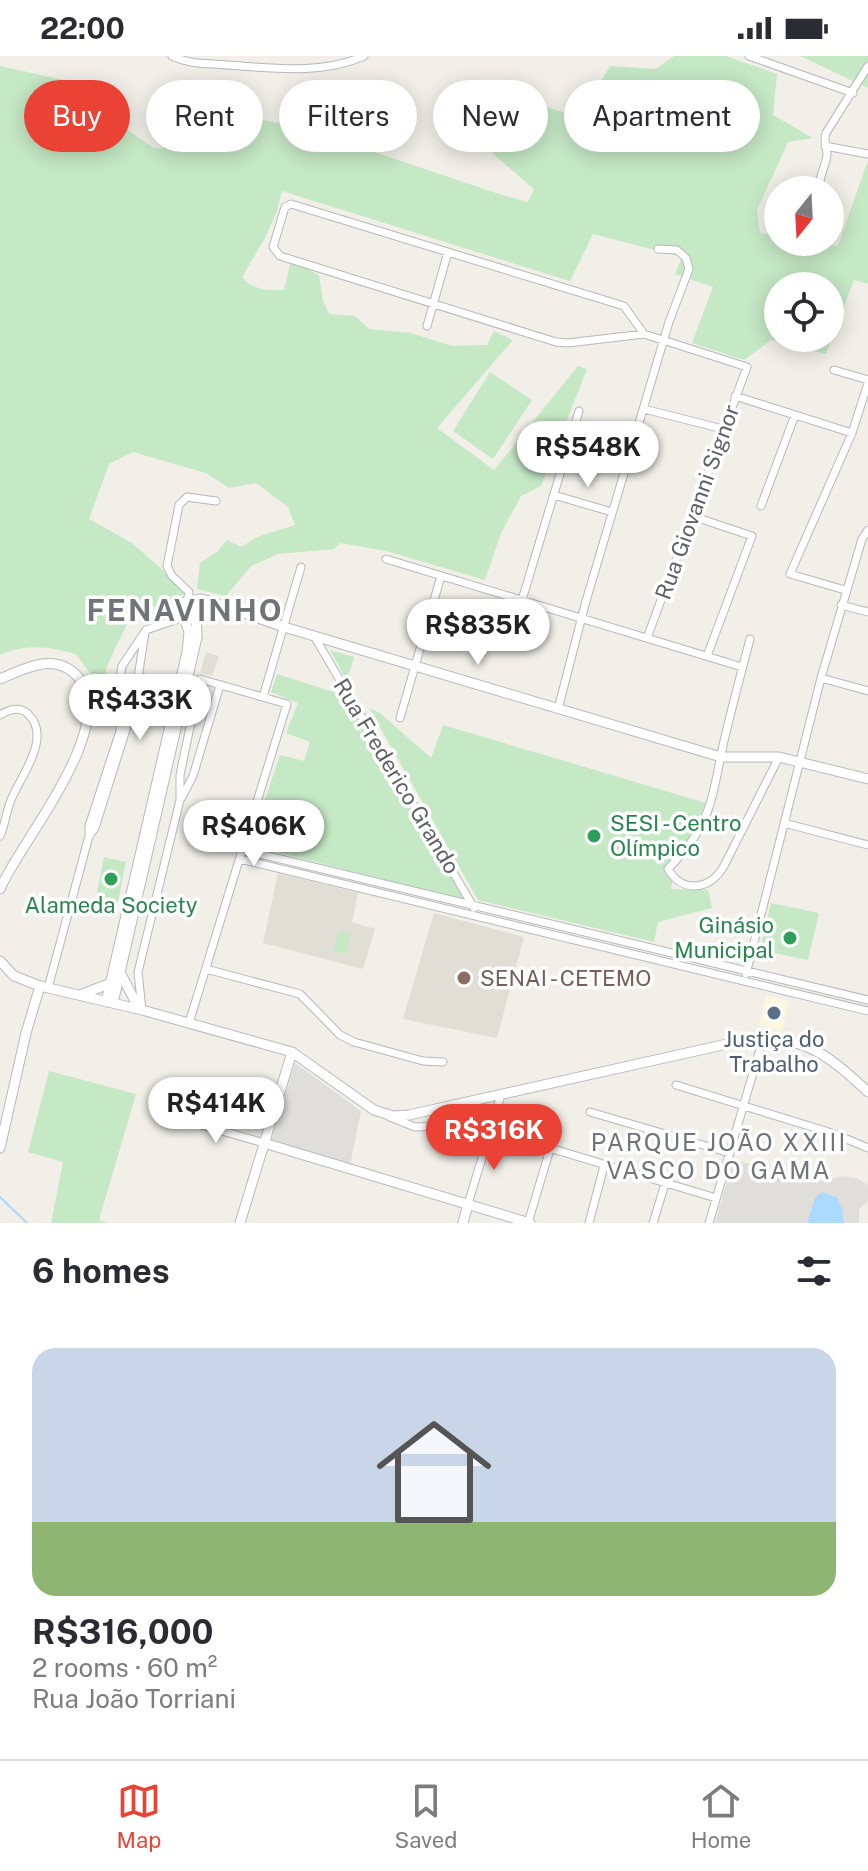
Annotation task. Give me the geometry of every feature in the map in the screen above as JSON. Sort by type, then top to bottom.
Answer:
[{"type":"street","points":[[172,56],[189,63],[297,69],[353,61],[364,56]]},
{"type":"street","points":[[749,56],[853,93]]},
{"type":"street","points":[[821,176],[827,157],[826,133],[868,66]]},
{"type":"street","points":[[825,146],[868,154]]},
{"type":"street","points":[[644,334],[624,306],[291,204],[285,207],[273,247],[280,256],[556,342],[644,334],[664,341]]},
{"type":"street","points":[[558,709],[612,512],[672,311],[689,269],[686,258],[677,250],[658,249]]},
{"type":"street","points":[[427,326],[448,252]]},
{"type":"street","name":"Rua Giovanni Signor","points":[[647,638],[747,367],[664,341]]},
{"type":"street","points":[[834,370],[868,381],[852,433],[790,574],[845,590]]},
{"type":"street","points":[[735,396],[852,433]]},
{"type":"street","points":[[644,409],[723,429]]},
{"type":"street","points":[[522,600],[579,411]]},
{"type":"street","points":[[761,506],[795,415]]},
{"type":"street","points":[[554,495],[612,512]]},
{"type":"street","points":[[109,1003],[146,835],[186,669],[197,637],[189,592],[172,576],[167,566],[179,505],[187,497],[216,501]]},
{"type":"street","points":[[692,516],[752,536],[707,656]]},
{"type":"street","points":[[744,981],[845,590],[868,530]]},
{"type":"street","points":[[386,559],[742,667]]},
{"type":"street","points":[[263,697],[301,567]]},
{"type":"street","points":[[400,718],[441,576]]},
{"type":"street","points":[[841,605],[868,612]]},
{"type":"street","points":[[0,1148],[26,1033],[44,987],[89,836],[89,826],[120,731],[119,677],[130,651],[146,630],[191,619],[192,606]]},
{"type":"street","points":[[166,752],[179,684],[186,669],[188,642],[183,619],[178,613],[179,607],[226,607],[721,757],[779,757],[868,779]]},
{"type":"street","points":[[89,836],[95,828],[126,733],[146,630]]},
{"type":"street","name":"Rua Frederico Grando","points":[[314,635],[478,917]]},
{"type":"street","points":[[750,639],[716,789],[707,817],[695,839],[668,869],[675,880],[700,885],[714,880],[779,757]]},
{"type":"street","points":[[0,679],[33,665],[48,662],[59,665],[70,669],[83,685],[89,706],[83,735],[65,778],[0,889]]},
{"type":"street","points":[[138,677],[179,684]]},
{"type":"street","points":[[821,678],[868,691]]},
{"type":"street","points":[[141,1010],[138,972],[180,800],[180,775],[200,679],[287,704],[189,1023]]},
{"type":"street","points":[[180,800],[193,776],[220,685]]},
{"type":"street","points":[[0,715],[17,709],[25,711],[37,729],[36,746],[12,797],[0,836]]},
{"type":"street","points":[[784,823],[868,845]]},
{"type":"street","points":[[242,855],[378,888],[478,917],[744,981],[868,1000]]},
{"type":"street","points":[[378,888],[474,907],[746,971],[868,1011]]},
{"type":"street","points":[[642,956],[644,947]]},
{"type":"street","points":[[0,961],[14,976],[44,987],[292,1052],[374,1110],[406,1126],[461,1124],[490,1130],[716,1198]]},
{"type":"street","points":[[119,961],[128,992],[141,1010]]},
{"type":"street","points":[[206,969],[300,994],[340,1035],[354,1042],[423,1061],[443,1062]]},
{"type":"street","points":[[109,1003],[121,974]]},
{"type":"street","points":[[79,995],[111,983]]},
{"type":"street","points":[[385,1114],[409,1115],[736,1042],[763,1039],[788,1041],[816,1049],[838,1064],[868,1092]]},
{"type":"street","points":[[709,1223],[763,1039]]},
{"type":"street","points":[[240,1223],[292,1052]]},
{"type":"street","points":[[676,1085],[835,1134],[868,1148]]},
{"type":"street","points":[[463,1223],[501,1095]]},
{"type":"street","points":[[590,1112],[730,1153]]},
{"type":"street","points":[[409,1115],[424,1126]]},
{"type":"street","points":[[176,1118],[529,1223],[550,1149]]},
{"type":"street","points":[[589,1223],[604,1166]]},
{"type":"street","points":[[653,1223],[665,1184]]},
{"type":"shaded area","points":[[206,652],[219,656],[212,676],[200,673]]},
{"type":"shaded area","points":[[278,873],[358,893],[352,922],[375,929],[363,969],[263,943]]},
{"type":"shaded area","name":"SENAI - CETEMO","points":[[434,913],[524,937],[497,1038],[403,1019]]},
{"type":"shaded area","name":"Justiça do Trabalho","points":[[766,995],[789,1001],[782,1031],[759,1025]]},
{"type":"shaded area","points":[[295,1063],[361,1111],[350,1165],[271,1142]]},
{"type":"shaded area","points":[[733,1160],[820,1181],[842,1176],[856,1178],[868,1185],[868,1200],[859,1210],[859,1223],[715,1223]]},
{"type":"green space","points":[[674,56],[726,56],[777,74],[773,115],[813,138],[788,142],[772,176],[764,176],[764,195],[757,210],[760,233],[764,234],[764,256],[844,256],[844,229],[868,160],[868,284],[854,280],[844,306],[844,272],[764,272],[764,345],[744,360],[692,343],[713,287],[675,274],[682,257],[593,234],[570,281],[282,191],[265,238],[242,277],[251,285],[267,290],[284,290],[290,264],[319,275],[323,301],[329,314],[355,316],[369,329],[411,333],[452,346],[487,345],[494,331],[513,340],[437,428],[494,470],[578,366],[587,369],[541,486],[521,496],[501,533],[485,580],[386,551],[340,543],[334,549],[278,554],[251,566],[226,596],[197,589],[200,563],[217,552],[227,540],[241,547],[257,537],[295,525],[288,507],[256,483],[229,488],[206,473],[133,452],[109,464],[89,519],[132,543],[186,591],[164,614],[148,603],[125,606],[127,624],[106,668],[109,708],[100,707],[98,684],[76,654],[38,647],[0,655],[0,66],[64,80],[24,80],[24,152],[130,152],[130,131],[146,142],[146,152],[263,152],[263,120],[279,122],[279,152],[374,152],[528,202],[534,189],[492,153],[548,152],[548,108],[564,112],[564,152],[760,152],[760,80],[602,80],[610,66],[656,69]]},
{"type":"green space","points":[[800,56],[868,56],[868,88]]},
{"type":"green space","points":[[490,372],[532,400],[493,459],[453,431]]},
{"type":"green space","points":[[330,650],[354,657],[347,681]]},
{"type":"green space","points":[[277,674],[343,695],[466,901],[250,845],[280,755],[304,761],[310,742],[286,733],[298,703],[271,692]]},
{"type":"green space","name":"SESI - Centro Olímpico","points":[[369,708],[380,713],[431,758],[443,725],[706,803],[674,870],[671,889],[708,890],[712,908],[658,922],[654,942],[478,900]]},
{"type":"green space","name":"Alameda Society","points":[[104,857],[126,862],[118,902],[96,897]]},
{"type":"green space","points":[[771,903],[819,913],[808,960],[760,950]]},
{"type":"green space","points":[[339,931],[351,934],[346,954],[333,951]]},
{"type":"green space","points":[[49,1071],[136,1094],[99,1220],[107,1223],[51,1223],[63,1162],[28,1152]]},
{"type":"water","points":[[822,1192],[837,1197],[844,1223],[807,1223],[815,1198]]},
{"type":"waterway","points":[[0,1197],[27,1223]]},
{"type":"place","name":"SESI - Centro Olímpico","points":[[594,836]]},
{"type":"place","name":"Alameda Society","points":[[111,879]]},
{"type":"place","name":"Ginásio Municipal","points":[[790,938]]},
{"type":"place","name":"SENAI - CETEMO","points":[[464,978]]},
{"type":"place","name":"Justiça do Trabalho","points":[[774,1013]]},
{"type":"district","name":"FENAVINHO","points":[[185,611]]},
{"type":"district","name":"PARQUE JOÃO XXIII VASCO DO GAMA","points":[[719,1157]]}]
